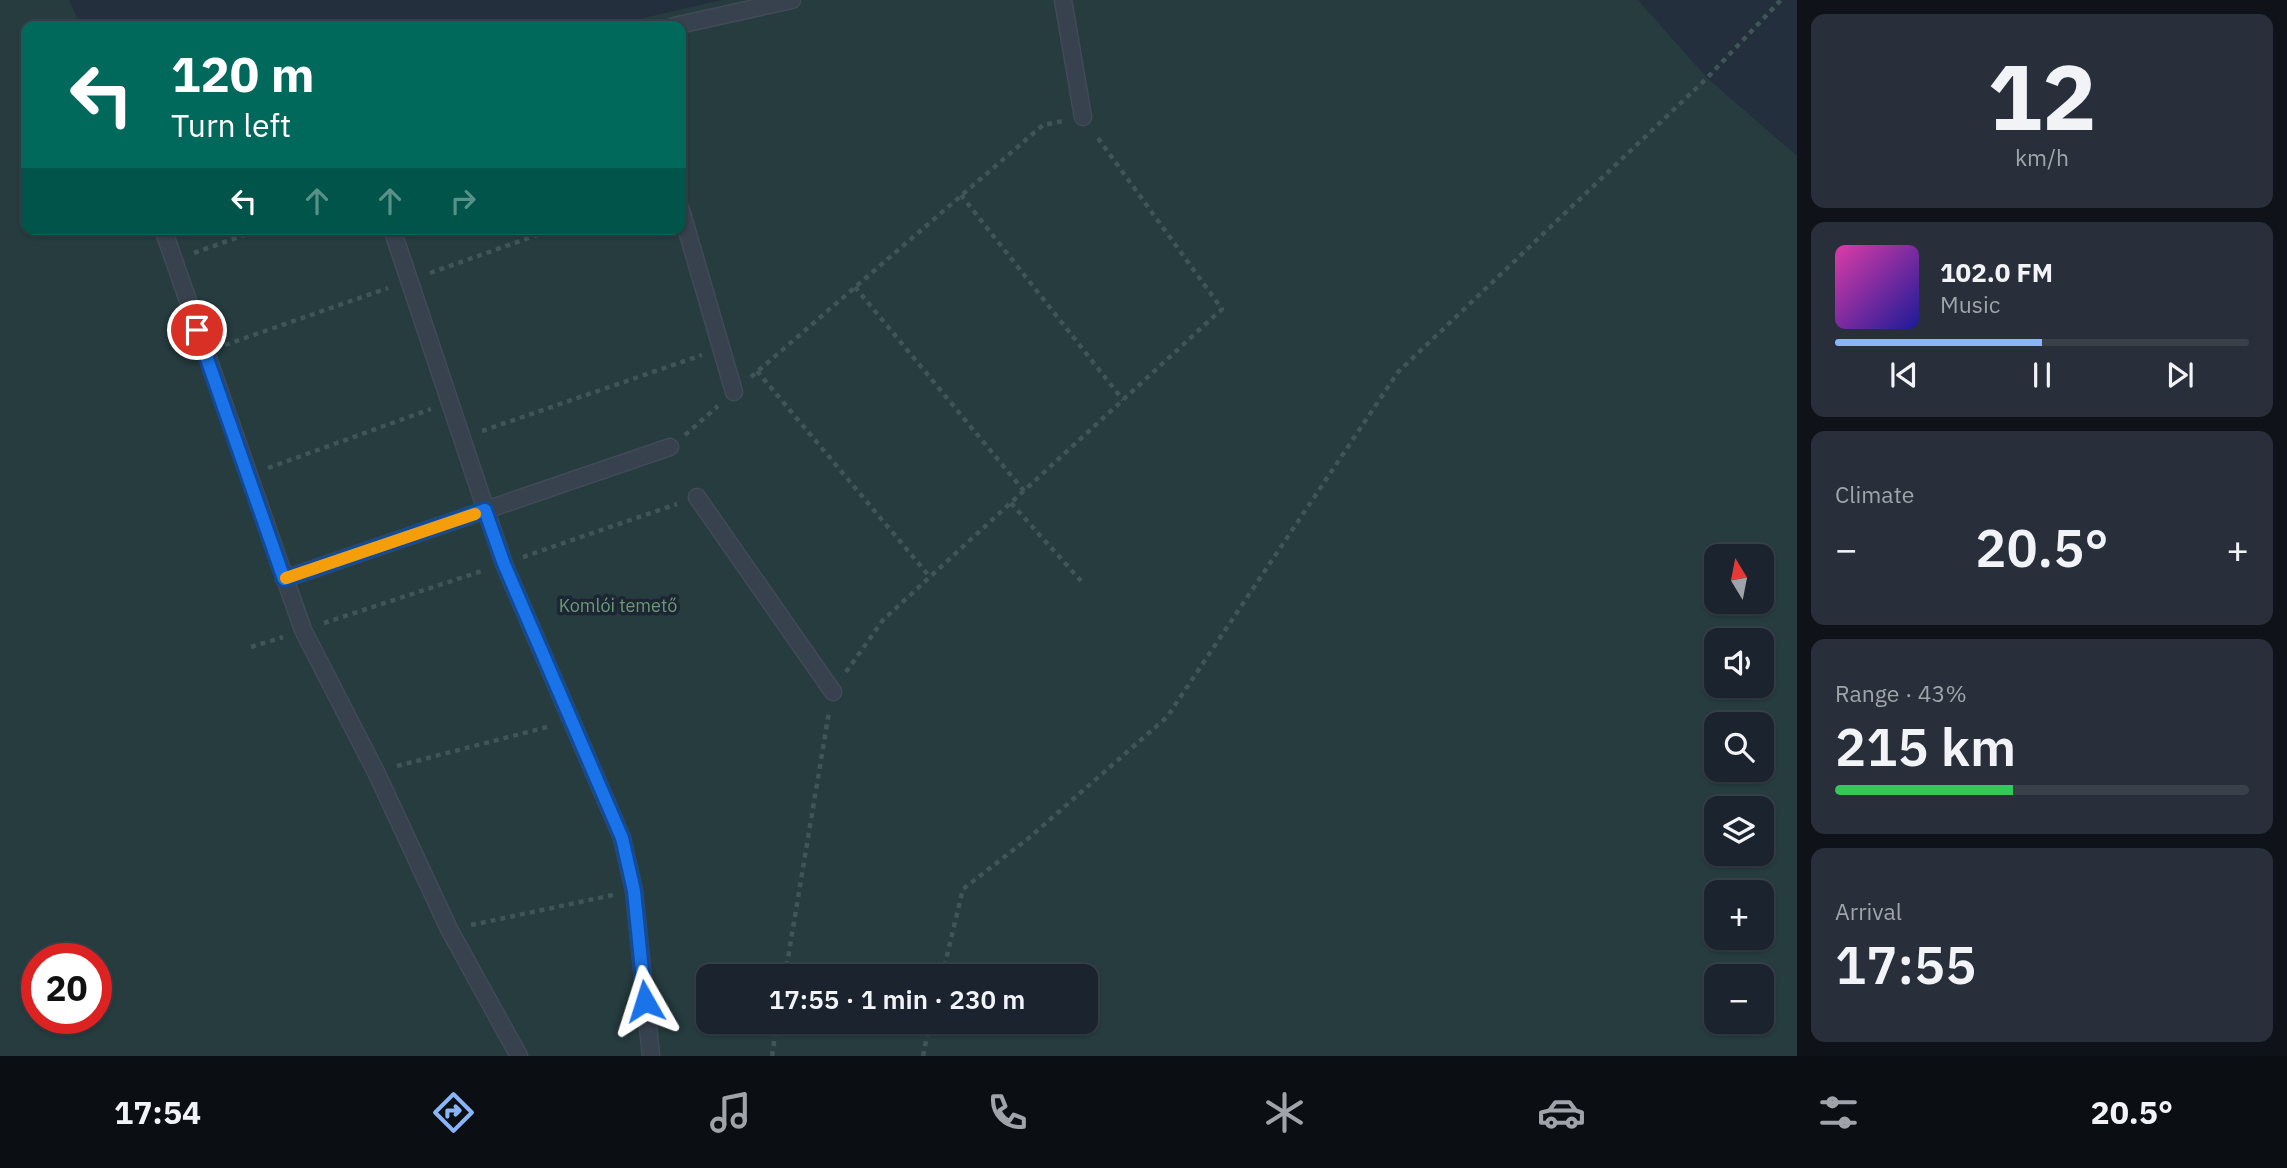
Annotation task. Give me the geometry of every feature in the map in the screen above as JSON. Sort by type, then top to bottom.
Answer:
[{"type":"lane","points":[[686,23],[792,0]]},
{"type":"lane","points":[[1063,0],[1083,117]]},
{"type":"lane","points":[[686,227],[734,392]]},
{"type":"lane","points":[[165,235],[303,630],[376,772],[449,929],[519,1056]]},
{"type":"lane","points":[[394,235],[504,564],[622,838],[634,891],[651,1056]]},
{"type":"lane","points":[[284,579],[670,447]]},
{"type":"lane","points":[[696,497],[833,692]]},
{"type":"path","points":[[945,964],[963,889],[1030,837],[1167,717],[1398,372],[1707,78],[1781,0]]},
{"type":"path","points":[[670,447],[1043,125],[1083,117],[1222,309],[883,620],[833,692],[787,964]]},
{"type":"path","points":[[961,195],[1123,400]]},
{"type":"path","points":[[173,260],[244,235]]},
{"type":"path","points":[[204,353],[537,235]]},
{"type":"path","points":[[855,287],[1024,491]]},
{"type":"path","points":[[461,439],[721,348]]},
{"type":"path","points":[[757,371],[930,577]]},
{"type":"path","points":[[247,476],[450,403]]},
{"type":"path","points":[[251,647],[504,564],[696,497]]},
{"type":"path","points":[[1011,503],[1082,582]]},
{"type":"path","points":[[376,772],[571,721]]},
{"type":"path","points":[[449,929],[634,891]]},
{"type":"path","points":[[772,1056],[775,1034]]},
{"type":"path","points":[[923,1056],[928,1034]]},
{"type":"green space","name":"Komlói temető","points":[[0,0],[69,0],[79,21],[21,21],[21,235],[686,235],[686,21],[631,21],[722,0],[1638,0],[1707,78],[1797,156],[1797,1056],[0,1056]]},
{"type":"slow traffic","points":[[286,578],[475,514]]},
{"type":"route","points":[[197,330],[284,579],[485,510],[504,564],[622,838],[634,891],[645,1001]]}]
